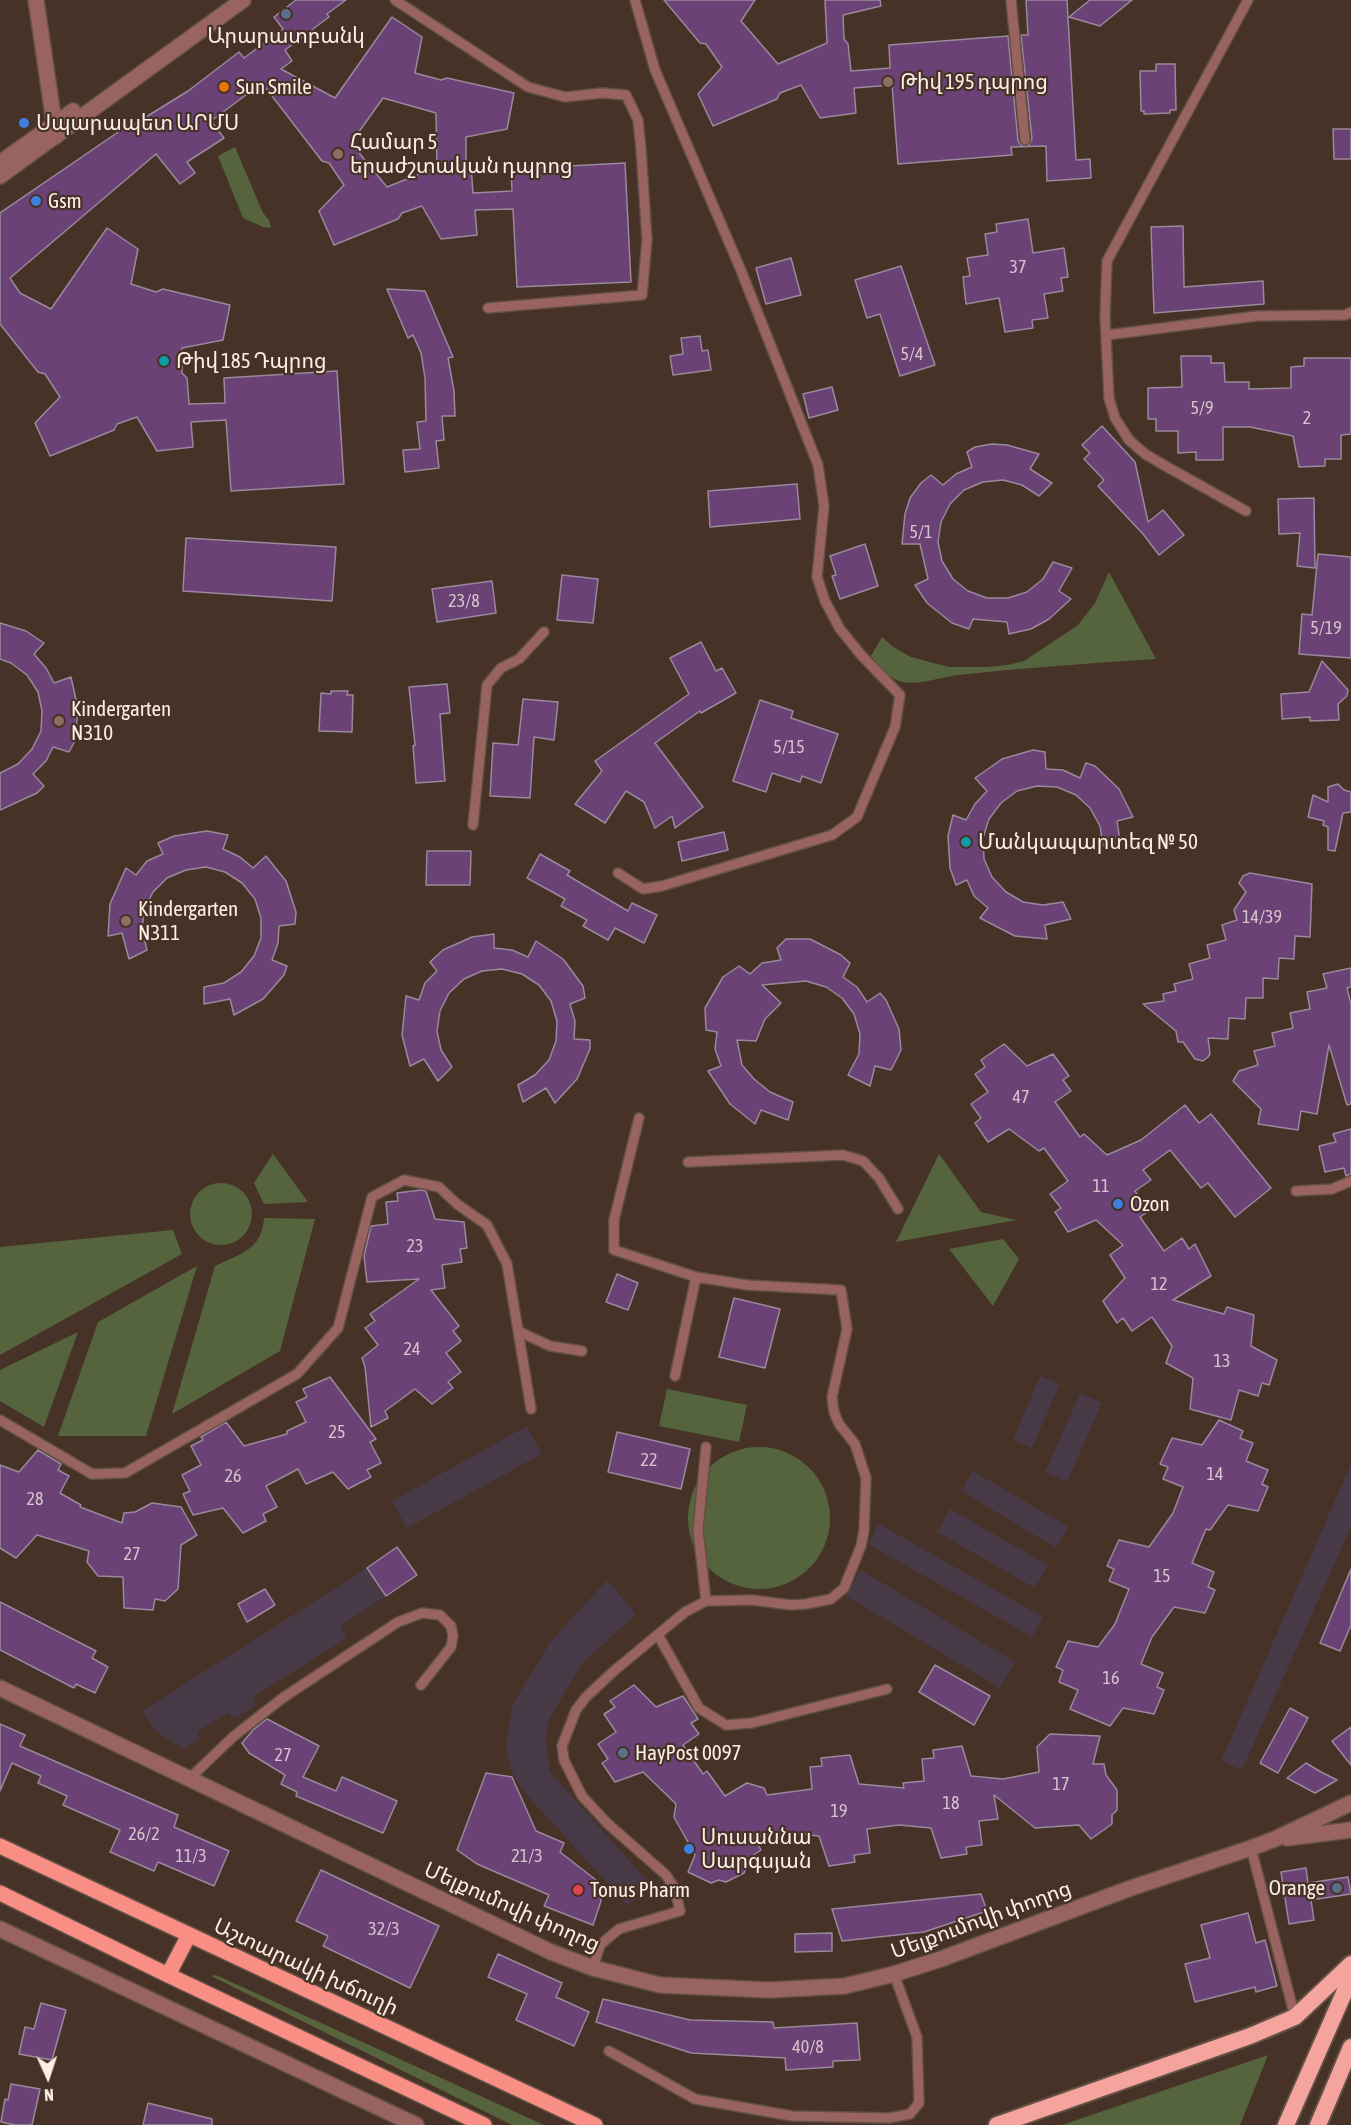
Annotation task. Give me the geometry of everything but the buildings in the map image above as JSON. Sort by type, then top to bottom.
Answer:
[{"type":"highway","points":[[997,2125],[1250,2036],[1295,2017],[1351,1964]]},
{"type":"highway","points":[[1286,2125],[1351,1977]]},
{"type":"highway","points":[[1318,2125],[1351,2047]]},
{"type":"main road","name":"Աշտարակի խճուղի","points":[[0,1846],[595,2125]]},
{"type":"main road","points":[[0,1893],[484,2125]]},
{"type":"main road","points":[[168,1975],[189,1935]]},
{"type":"street","points":[[36,0],[55,130]]},
{"type":"street","points":[[0,176],[55,130],[229,0]]},
{"type":"street","points":[[0,163],[55,130],[243,0]]},
{"type":"street","name":"Մելքումովի փողոց","points":[[0,1688],[550,1952],[593,1968],[660,1985],[769,1990],[845,1986],[894,1974],[941,1959],[1131,1888],[1251,1848],[1351,1803]]},
{"type":"street","name":"Մելքումովի փողոց","points":[[1275,1839],[1351,1830]]},
{"type":"street","points":[[0,1929],[416,2125]]},
{"type":"lane","points":[[394,0],[528,87],[565,96],[602,93],[626,95],[638,120],[647,240],[642,295],[488,308]]},
{"type":"lane","points":[[618,873],[643,889],[662,886],[832,835],[857,816],[895,727],[900,695],[862,656],[840,629],[825,601],[817,577],[824,506],[818,465],[740,268],[655,70],[635,0]]},
{"type":"lane","points":[[1011,0],[1025,140]]},
{"type":"lane","points":[[1246,511],[1145,454],[1129,440],[1115,418],[1109,398],[1105,317],[1107,261],[1248,0]]},
{"type":"lane","points":[[1107,334],[1257,316],[1345,315],[1351,312]]},
{"type":"lane","points":[[473,825],[487,684],[501,668],[519,659],[544,632]]},
{"type":"lane","points":[[593,1968],[600,1945],[620,1929],[680,1911],[675,1889],[666,1875],[608,1823],[582,1796],[564,1760],[562,1746],[576,1710],[586,1697],[685,1612],[706,1601],[752,1600],[792,1605],[831,1599],[844,1588],[861,1545],[864,1531],[866,1478],[855,1444],[839,1424],[834,1412],[832,1397],[847,1329],[841,1290],[747,1285],[696,1277],[614,1250],[614,1220],[639,1118]]},
{"type":"lane","points":[[688,1162],[843,1155],[863,1161],[879,1178],[898,1209]]},
{"type":"lane","points":[[0,1420],[92,1474],[125,1473],[297,1374],[338,1328],[372,1197],[404,1180],[439,1187],[457,1204],[487,1225],[507,1264],[531,1409]]},
{"type":"lane","points":[[1296,1191],[1332,1189],[1351,1181]]},
{"type":"lane","points":[[675,1376],[696,1277]]},
{"type":"lane","points":[[518,1331],[550,1346],[582,1351]]},
{"type":"lane","points":[[706,1447],[698,1530],[706,1601]]},
{"type":"lane","points":[[190,1778],[234,1736],[284,1696],[398,1622],[422,1613],[440,1615],[451,1626],[453,1636],[451,1647],[421,1685]]},
{"type":"lane","points":[[658,1635],[699,1708],[726,1725],[752,1723],[887,1689]]},
{"type":"lane","points":[[1251,1848],[1295,2017]]},
{"type":"lane","points":[[609,2051],[695,2099],[792,2116],[889,2118],[910,2114],[919,2103],[917,2037],[894,1974]]},
{"type":"shaded area","points":[[1040,1376],[1060,1384],[1032,1448],[1013,1440]]},
{"type":"shaded area","points":[[1080,1393],[1102,1403],[1067,1482],[1045,1472]]},
{"type":"shaded area","points":[[527,1426],[542,1454],[407,1528],[392,1501]]},
{"type":"shaded area","points":[[1351,1464],[1351,1527],[1242,1770],[1221,1761]]},
{"type":"shaded area","points":[[973,1471],[1069,1527],[1056,1548],[961,1491]]},
{"type":"shaded area","points":[[950,1509],[1048,1565],[1035,1588],[937,1532]]},
{"type":"shaded area","points":[[879,1524],[1043,1617],[1032,1637],[868,1544]]},
{"type":"shaded area","points":[[367,1568],[386,1596],[340,1626],[347,1638],[253,1697],[256,1706],[234,1719],[228,1713],[197,1732],[200,1739],[184,1749],[155,1731],[142,1711]]},
{"type":"shaded area","points":[[861,1570],[1015,1662],[1000,1688],[846,1596]]},
{"type":"shaded area","points":[[607,1580],[636,1614],[581,1665],[549,1720],[546,1738],[550,1772],[650,1884],[628,1906],[526,1794],[513,1774],[506,1751],[513,1704],[551,1641]]},
{"type":"green space","points":[[235,147],[271,228],[243,218],[218,156]]},
{"type":"green space","points":[[1109,572],[1156,659],[983,672],[910,683],[898,681],[889,676],[871,656],[882,637],[893,647],[911,657],[949,667],[989,667],[1024,661],[1078,625],[1095,603]]},
{"type":"green space","points":[[273,1154],[308,1202],[264,1204],[254,1183]]},
{"type":"green space","points":[[939,1154],[981,1212],[1016,1220],[896,1242]]},
{"type":"green space","points":[[215,1183],[227,1183],[243,1192],[250,1202],[252,1214],[250,1226],[243,1236],[227,1245],[215,1245],[204,1240],[195,1231],[190,1220],[190,1208],[195,1197],[204,1188]]},
{"type":"green space","points":[[264,1218],[315,1219],[280,1351],[172,1414],[215,1266],[248,1250],[259,1237]]},
{"type":"green space","points":[[173,1230],[182,1254],[0,1355],[0,1247]]},
{"type":"green space","points":[[1003,1239],[1019,1259],[993,1306],[949,1249]]},
{"type":"green space","points":[[197,1266],[146,1436],[58,1436],[98,1322]]},
{"type":"green space","points":[[78,1332],[44,1427],[0,1401],[0,1370]]},
{"type":"green space","points":[[667,1389],[747,1405],[739,1442],[659,1426]]},
{"type":"green space","points":[[759,1447],[786,1453],[809,1468],[824,1491],[830,1518],[824,1545],[809,1568],[786,1583],[759,1589],[732,1583],[709,1568],[694,1545],[688,1518],[694,1491],[709,1468],[732,1453]]},
{"type":"green space","points":[[216,1975],[544,2125],[512,2125],[211,1976]]},
{"type":"green space","points":[[1268,2055],[1240,2125],[1062,2125]]},
{"type":"place","name":"Արարատբանկ","points":[[286,14]]},
{"type":"place","name":"Թիվ 195 դպրոց","points":[[888,82]]},
{"type":"place","name":"Sun Smile","points":[[224,87]]},
{"type":"place","name":"Սպարապետ ԱՐՄՍ","points":[[24,123]]},
{"type":"place","name":"Համար 5 երաժշտական դպրոց","points":[[338,154]]},
{"type":"place","name":"Gsm","points":[[36,201]]},
{"type":"place","name":"Թիվ 185 Դպրոց","points":[[164,361]]},
{"type":"place","name":"Kindergarten N310","points":[[59,721]]},
{"type":"place","name":"Մանկապարտեզ № 50","points":[[966,842]]},
{"type":"place","name":"Kindergarten N311","points":[[126,921]]},
{"type":"place","name":"Ozon","points":[[1118,1204]]},
{"type":"place","name":"HayPost 0097","points":[[623,1753]]},
{"type":"place","name":"Սուսաննա Սարգսյան","points":[[689,1849]]},
{"type":"place","name":"Orange","points":[[1337,1888]]},
{"type":"place","name":"Tonus Pharm","points":[[578,1890]]}]
